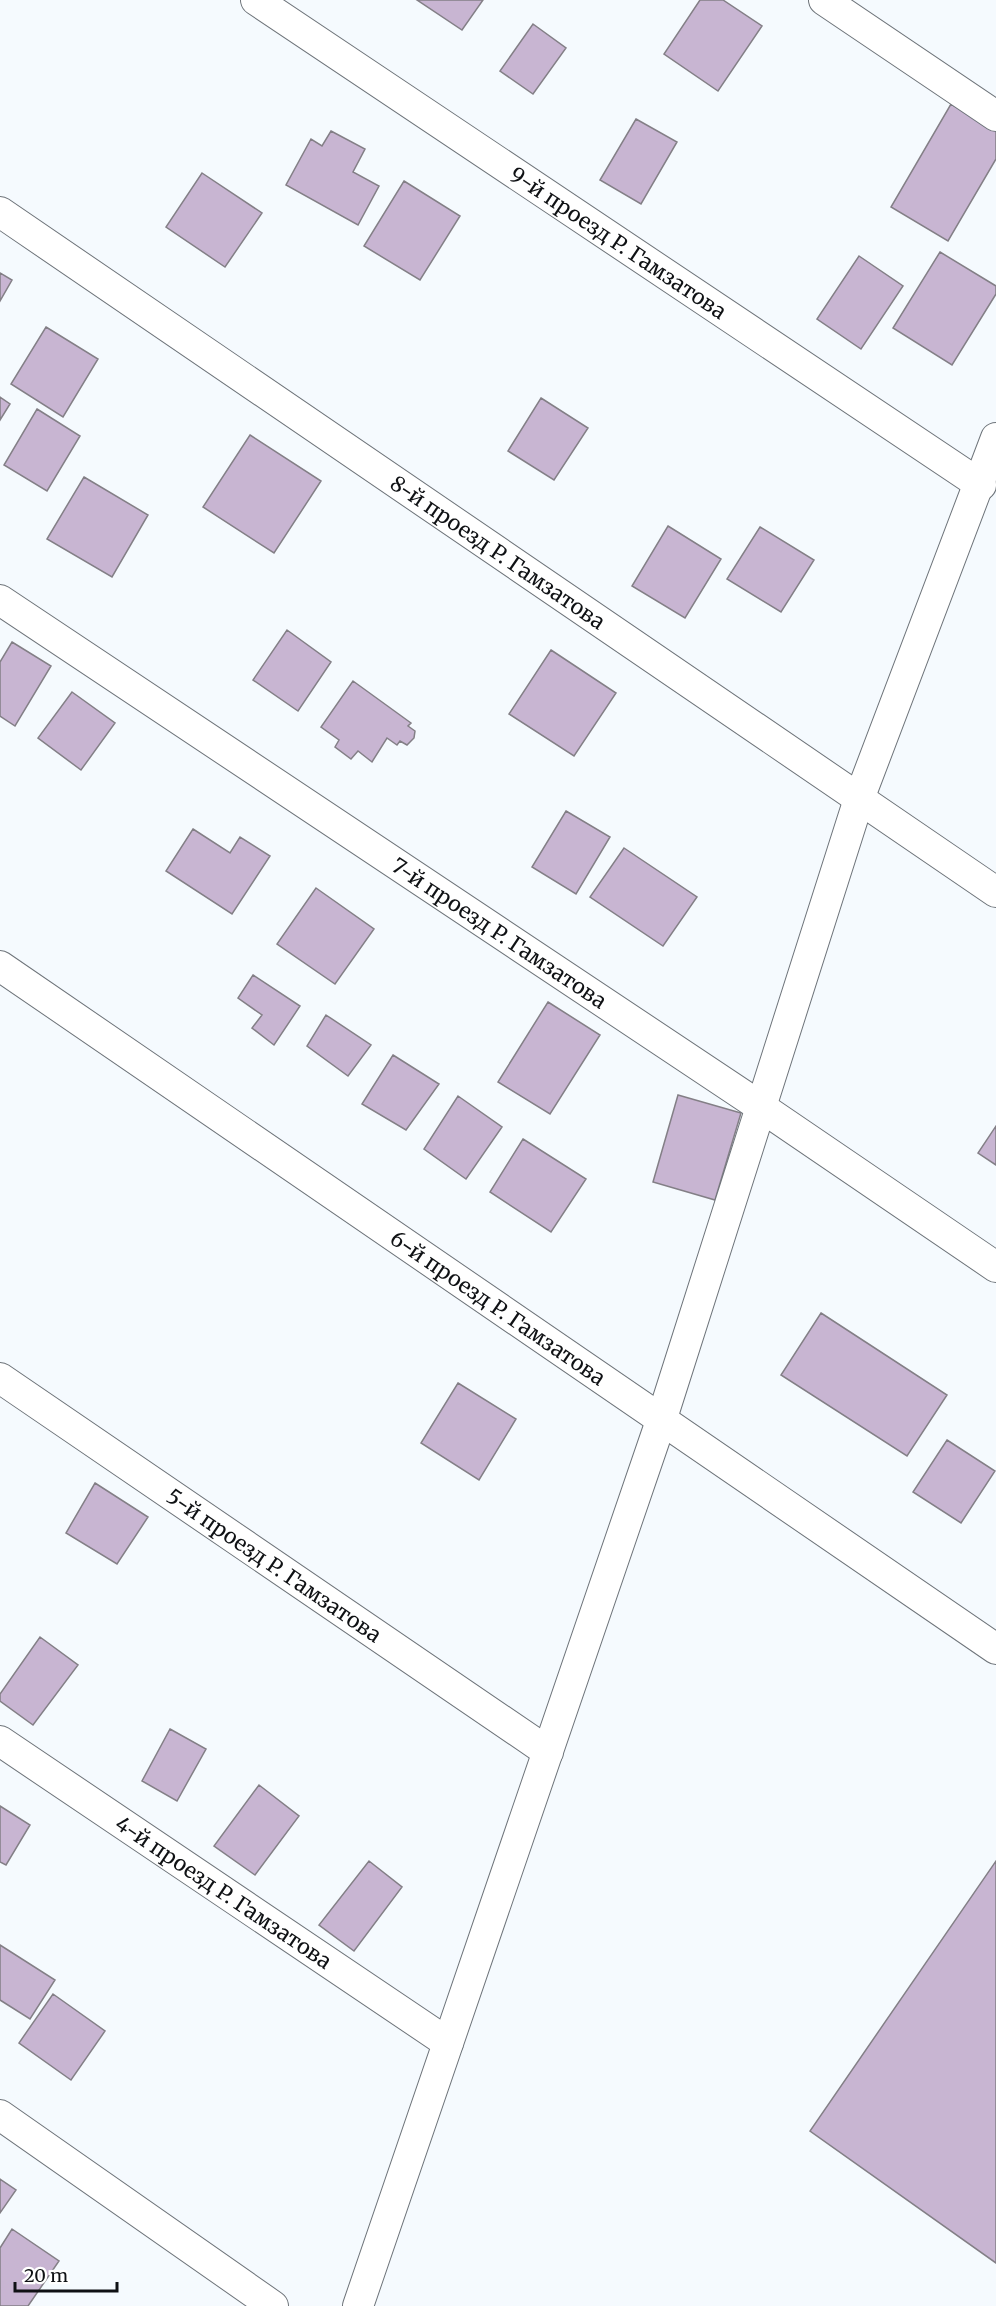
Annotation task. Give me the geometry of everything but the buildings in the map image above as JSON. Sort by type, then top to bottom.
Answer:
[{"type":"street","name":"9-й проезд Р. Гамзатова","points":[[256,0],[981,484]]},
{"type":"street","points":[[824,0],[996,116]]},
{"type":"street","name":"8-й проезд Р. Гамзатова","points":[[0,212],[996,892]]},
{"type":"street","points":[[358,2306],[662,1418],[859,799],[981,484],[996,438]]},
{"type":"street","name":"7-й проезд Р. Гамзатова","points":[[0,600],[761,1107],[996,1267]]},
{"type":"street","name":"6-й проезд Р. Гамзатова","points":[[0,966],[996,1649]]},
{"type":"street","name":"5-й проезд Р. Гамзатова","points":[[0,1378],[548,1752]]},
{"type":"street","name":"4-й проезд Р. Гамзатова","points":[[0,1741],[448,2043]]},
{"type":"street","points":[[0,2115],[273,2306]]}]
